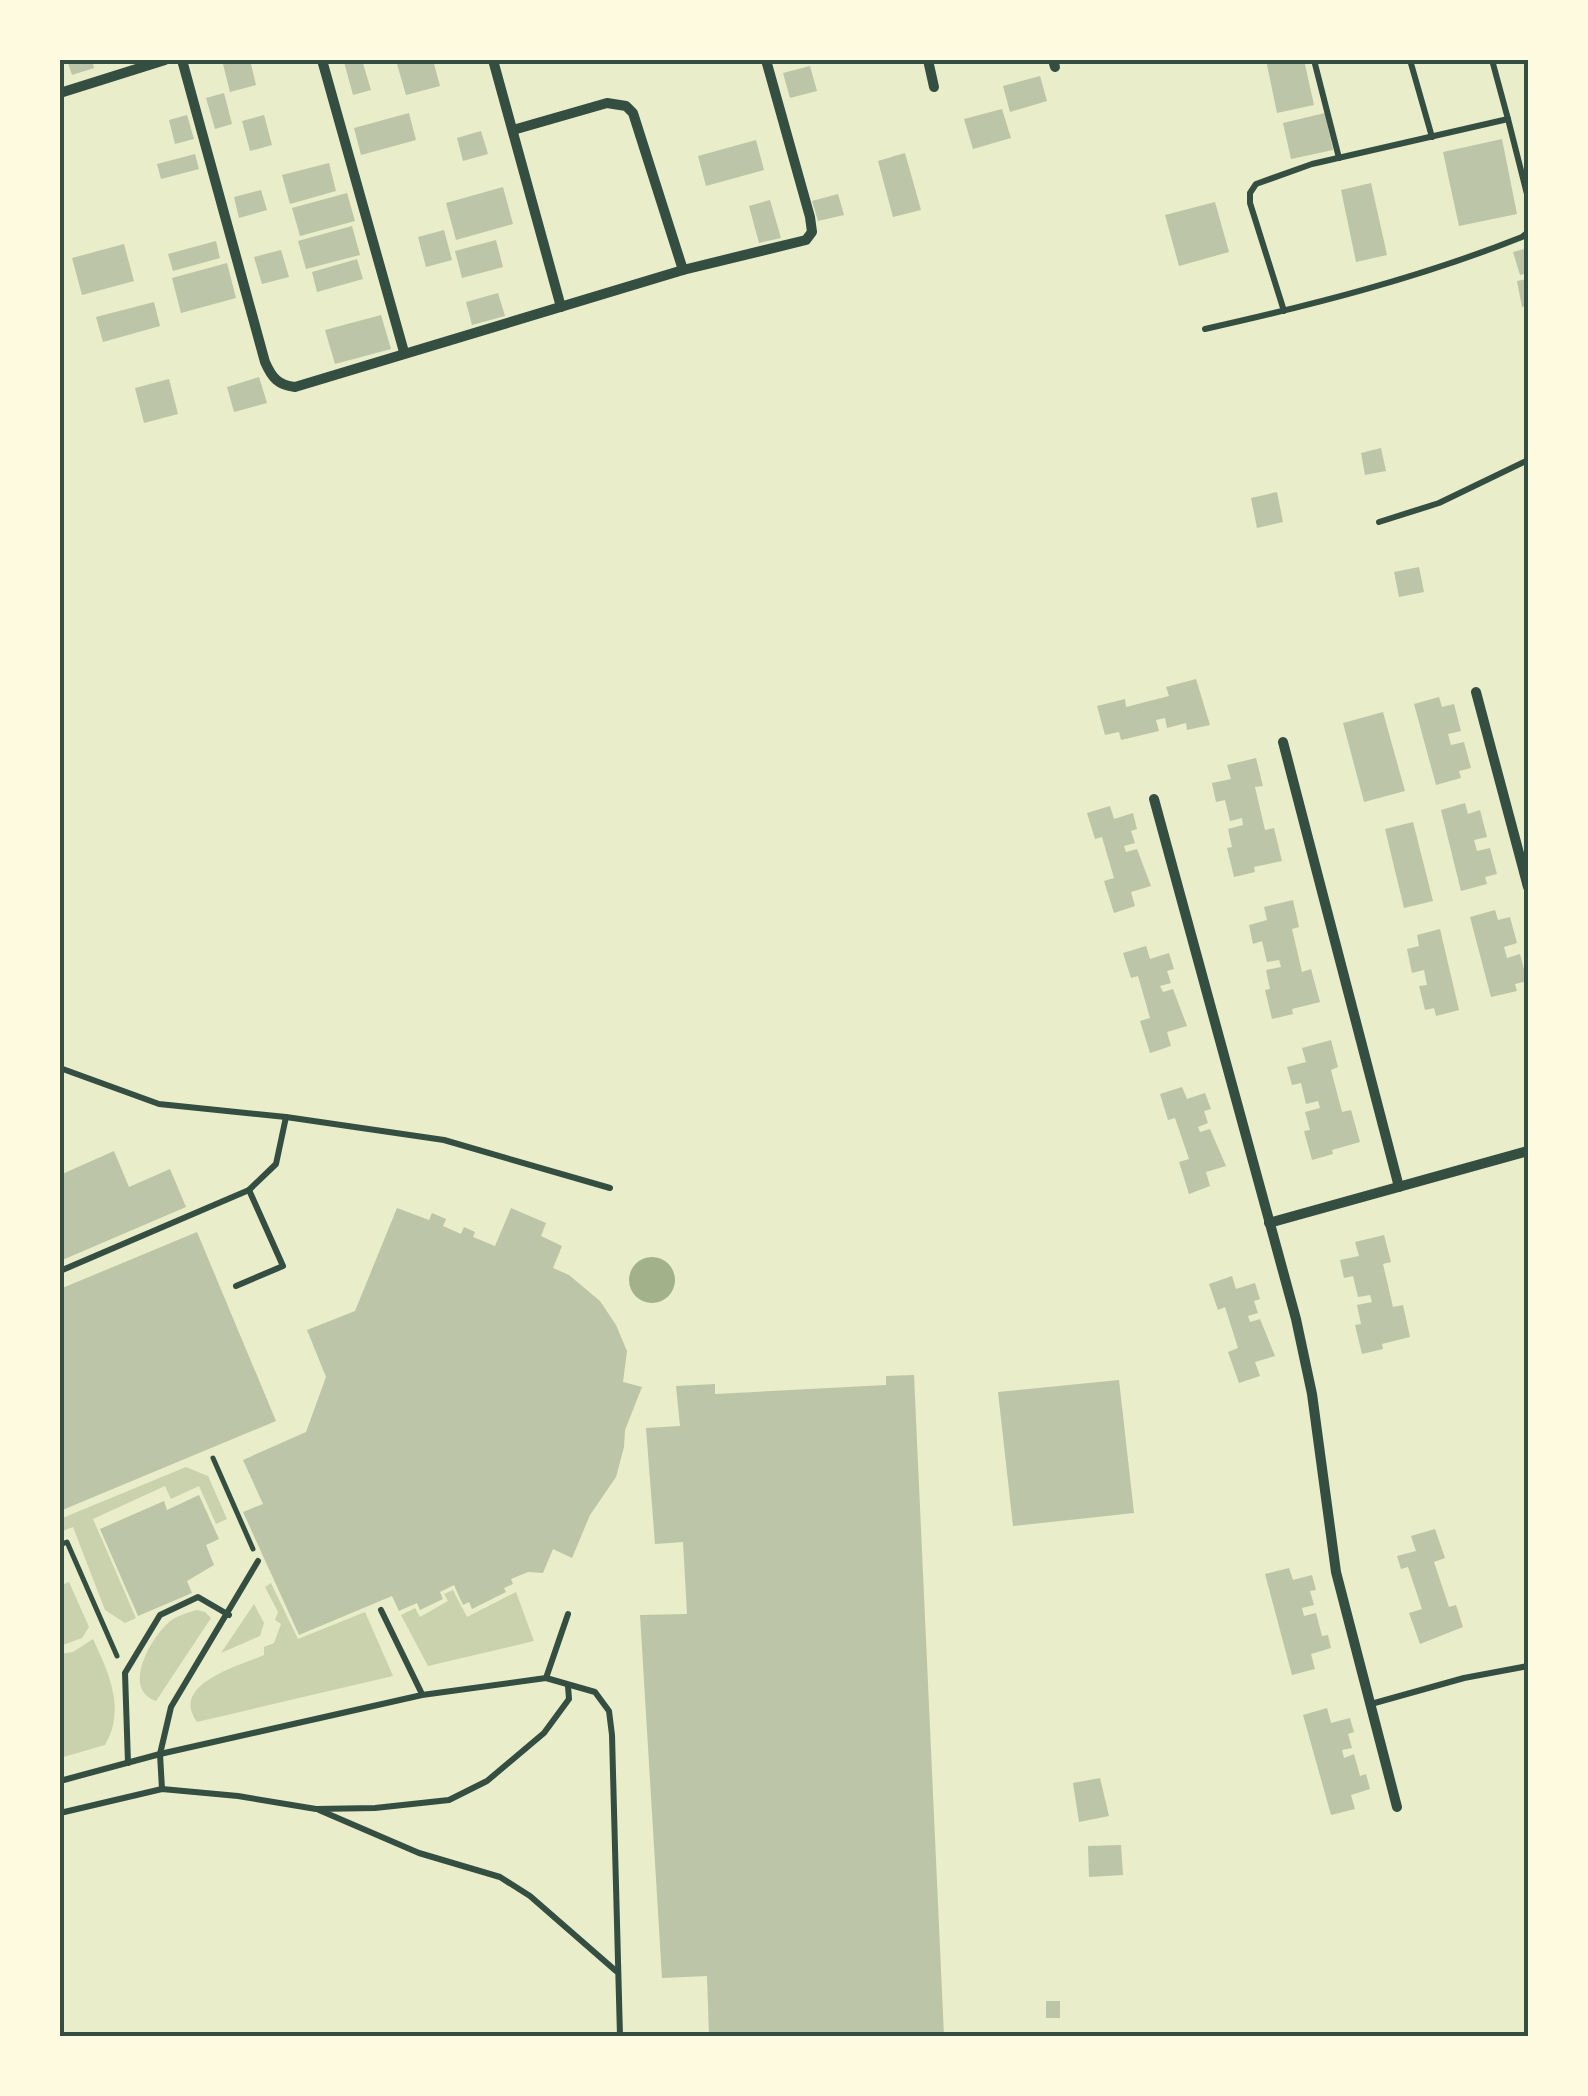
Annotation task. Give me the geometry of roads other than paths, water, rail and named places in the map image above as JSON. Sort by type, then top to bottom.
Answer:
[{"type":"street","points":[[60,93],[165,60]]},
{"type":"street","points":[[182,60],[265,362],[282,385],[295,387],[683,270],[799,243],[812,232],[766,60]]},
{"type":"street","points":[[322,60],[404,352]]},
{"type":"street","points":[[493,60],[561,307]]},
{"type":"street","points":[[928,60],[934,88]]},
{"type":"street","points":[[513,130],[607,103],[626,106],[633,113],[683,270]]},
{"type":"street","points":[[1476,692],[1528,887]]},
{"type":"street","points":[[1283,742],[1398,1187]]},
{"type":"street","points":[[1154,799],[1307,1366],[1330,1542],[1396,1807]]},
{"type":"street","points":[[1269,1223],[1528,1151]]},
{"type":"lane","points":[[1314,60],[1339,158]]},
{"type":"lane","points":[[1410,60],[1432,136]]},
{"type":"lane","points":[[1492,60],[1528,198]]},
{"type":"lane","points":[[1284,311],[1250,194],[1256,184],[1268,177],[1339,158],[1508,119]]},
{"type":"lane","points":[[1205,329],[1443,267],[1522,238],[1528,232]]},
{"type":"lane","points":[[1380,522],[1439,503],[1528,460]]},
{"type":"lane","points":[[60,1068],[159,1104],[286,1117],[444,1140],[610,1188]]},
{"type":"lane","points":[[60,1271],[249,1190],[276,1164],[286,1117]]},
{"type":"lane","points":[[236,1286],[283,1266],[249,1190]]},
{"type":"lane","points":[[162,1789],[160,1754],[171,1707],[258,1561]]},
{"type":"lane","points":[[128,1763],[125,1673],[160,1615],[198,1597],[229,1615]]},
{"type":"lane","points":[[382,1610],[422,1694]]},
{"type":"lane","points":[[546,1678],[568,1614]]},
{"type":"lane","points":[[1370,1704],[1464,1678],[1528,1666]]},
{"type":"lane","points":[[60,1781],[422,1694],[546,1678],[595,1692],[609,1710],[620,2036]]},
{"type":"lane","points":[[60,1813],[162,1789],[316,1808],[375,1808],[450,1800],[488,1782],[554,1722],[568,1699],[568,1686]]},
{"type":"lane","points":[[316,1808],[419,1854],[500,1878],[530,1896],[616,1972]]}]
